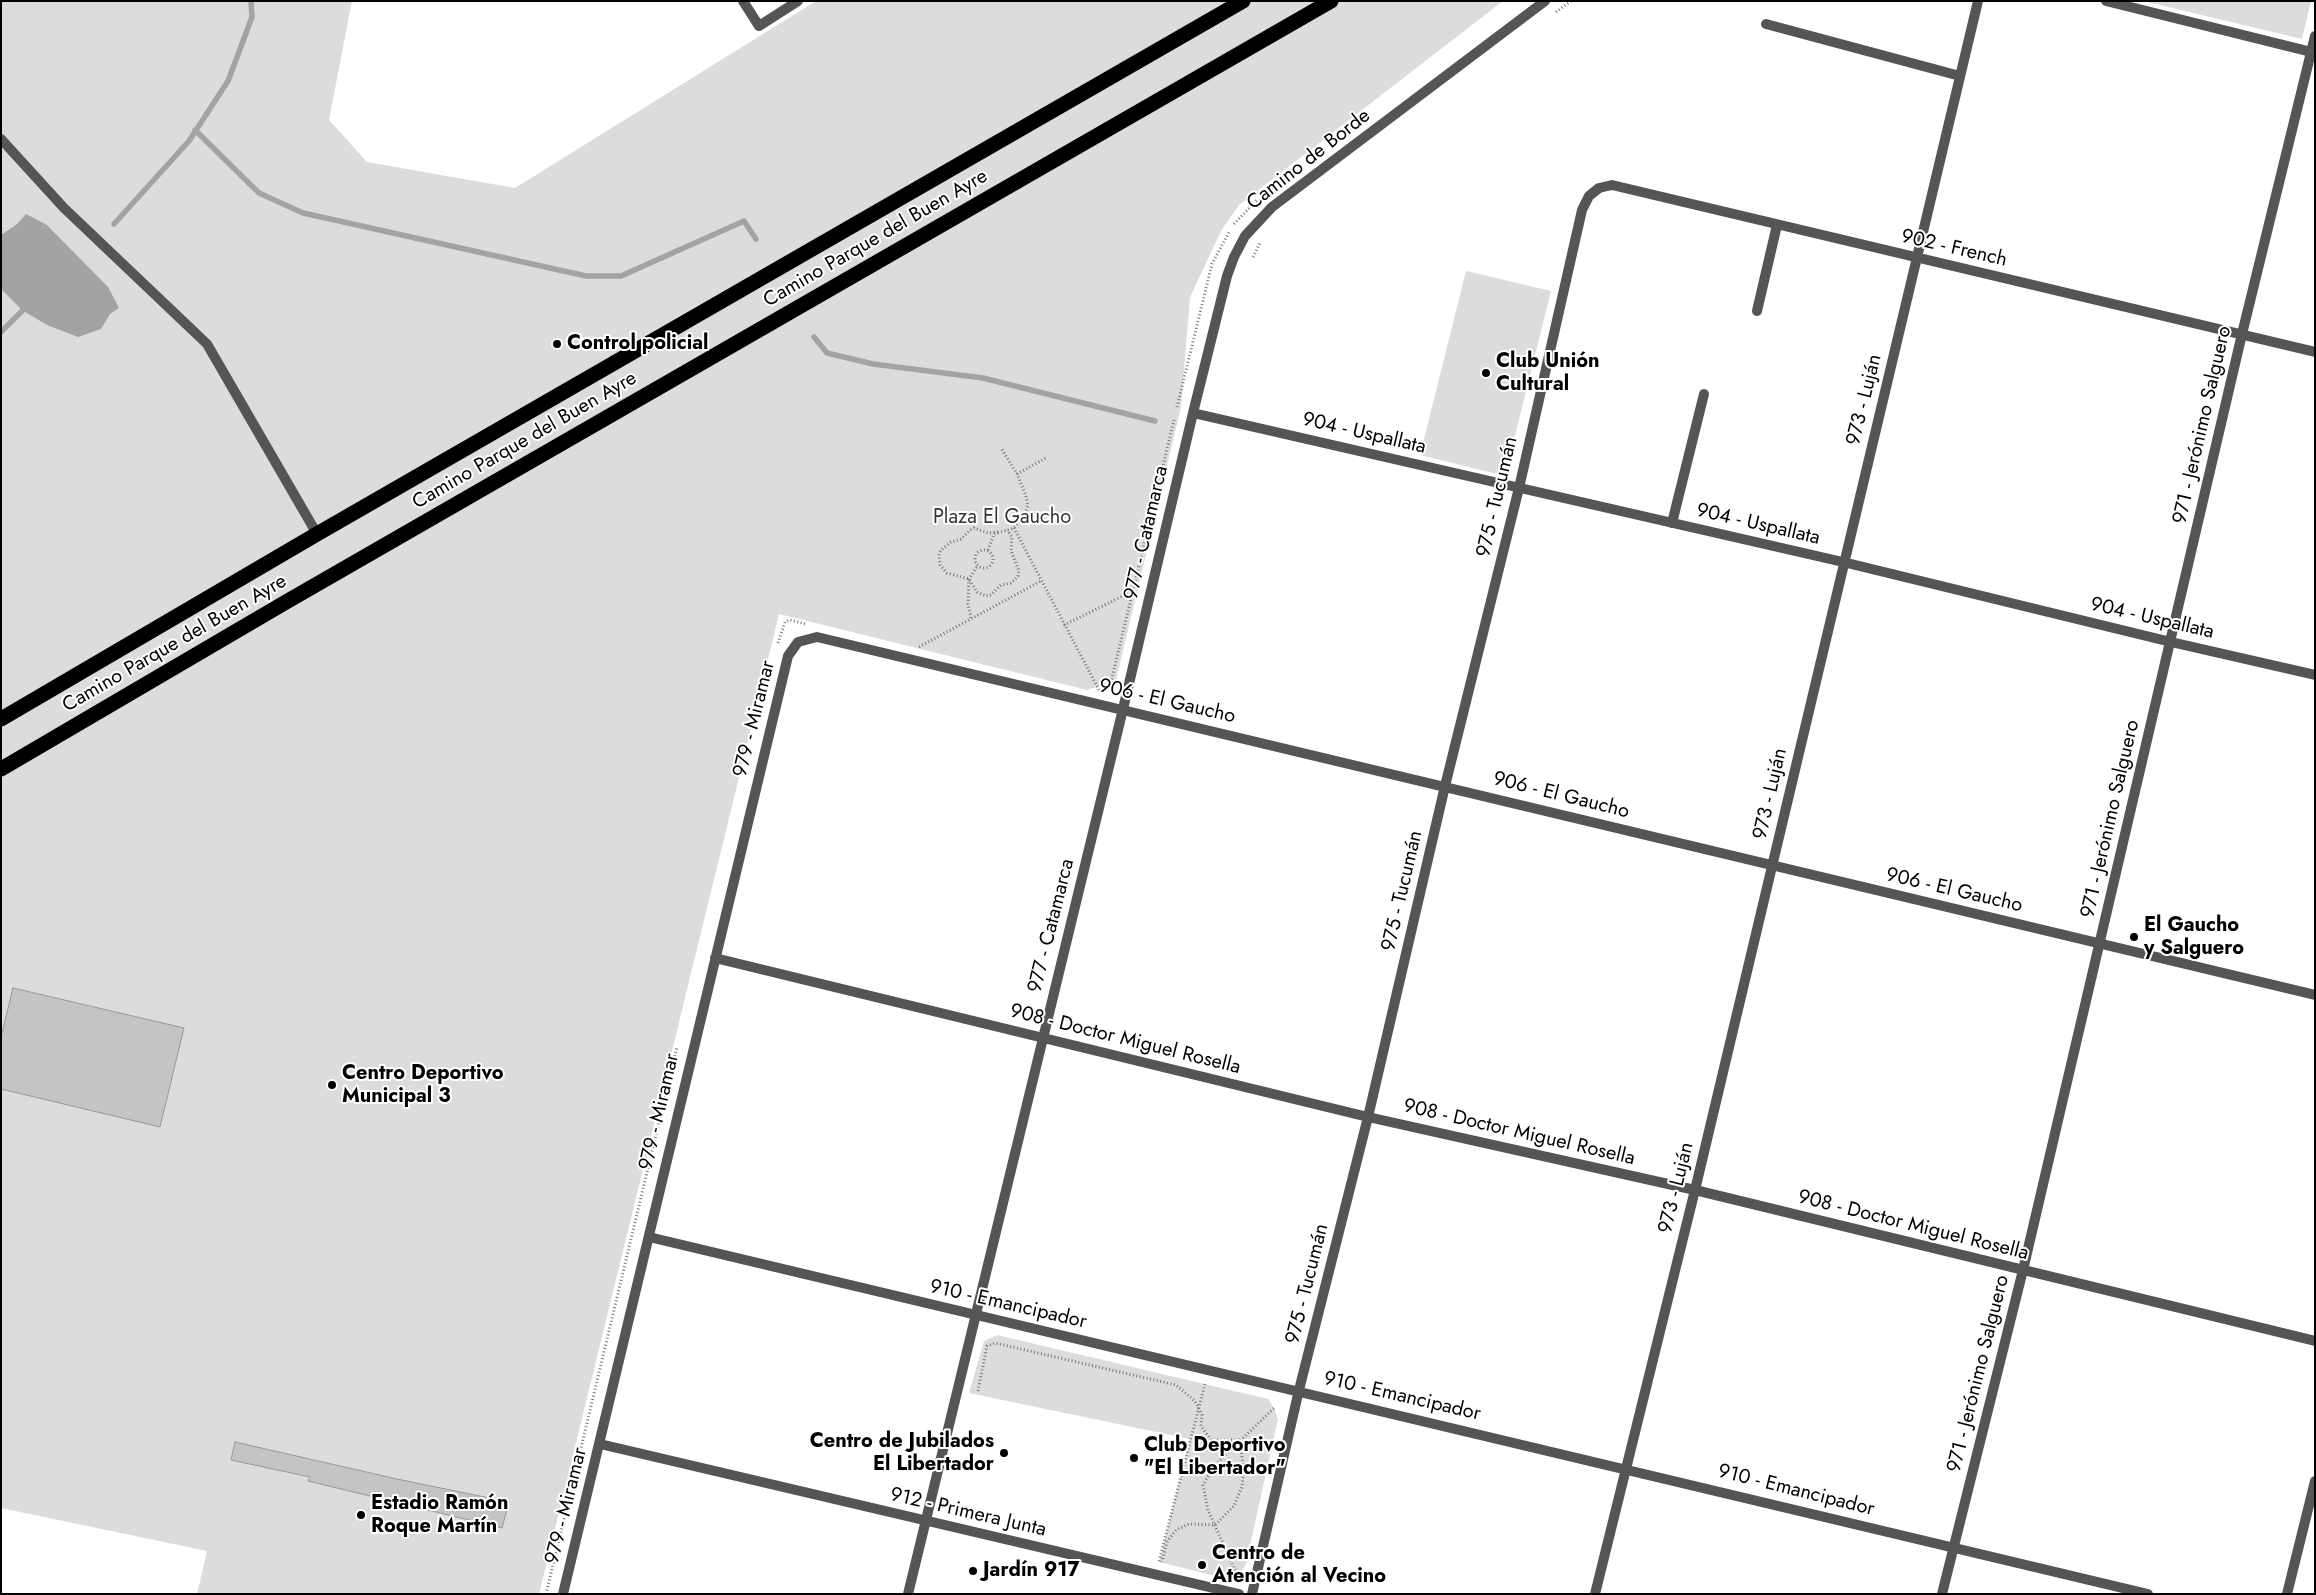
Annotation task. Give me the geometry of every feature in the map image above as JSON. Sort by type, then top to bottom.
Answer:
[{"type":"highway","name":"Camino Parque del Buen Ayre","points":[[1,719],[317,534],[1243,1]]},
{"type":"highway","name":"Camino Parque del Buen Ayre","points":[[1,769],[286,602],[1331,1]]},
{"type":"street","points":[[743,1],[759,26],[798,1]]},
{"type":"street","name":"Camino de Borde","points":[[1193,413],[1227,276],[1245,236],[1259,219],[1544,1]]},
{"type":"street","name":"973 - Luján","points":[[1595,1594],[1695,1190],[1978,1]]},
{"type":"street","points":[[2106,1],[2313,53]]},
{"type":"street","points":[[1766,24],[1960,76]]},
{"type":"street","name":"971 - Jerónimo Salguero","points":[[1942,1594],[2023,1270],[2242,334],[2313,53],[2315,36]]},
{"type":"street","points":[[1,139],[64,208],[207,344],[317,534]]},
{"type":"street","name":"902 - French","points":[[1589,196],[1599,188],[1612,185],[2315,352]]},
{"type":"street","name":"975 - Tucumán","points":[[1252,1594],[1299,1390],[1368,1117],[1445,786],[1519,488],[1582,210],[1589,196]]},
{"type":"street","points":[[1757,310],[1776,225]]},
{"type":"street","points":[[1672,523],[1704,394]]},
{"type":"street","name":"904 - Uspallata","points":[[1193,413],[1843,562],[2315,675]]},
{"type":"street","name":"977 - Catamarca","points":[[908,1594],[977,1315],[1193,413]]},
{"type":"street","name":"906 - El Gaucho","points":[[798,642],[818,637],[2315,995]]},
{"type":"street","name":"979 - Miramar","points":[[563,1594],[788,656],[798,642]]},
{"type":"street","name":"908 - Doctor Miguel Rosella","points":[[715,958],[1368,1117],[1695,1190],[2315,1341]]},
{"type":"street","name":"910 - Emancipador","points":[[648,1237],[1299,1390],[2148,1594]]},
{"type":"street","name":"912 - Primera Junta","points":[[600,1444],[1239,1594]]},
{"type":"street","points":[[2287,1594],[2315,1481]]},
{"type":"path","points":[[1555,13],[1571,1]]},
{"type":"path","points":[[1177,408],[1212,264],[1237,220],[1262,196]]},
{"type":"path","points":[[1249,265],[1261,242]]},
{"type":"path","points":[[1089,689],[1107,690],[1110,686],[1175,418]]},
{"type":"path","points":[[1001,448],[1017,474],[1026,496],[1028,506],[1024,516],[1014,528],[988,533],[974,528],[965,533],[961,539],[951,542],[941,550],[939,559],[943,570],[953,576],[969,579],[977,592],[986,596],[994,593],[1001,584],[1011,583],[1015,580],[1019,571],[1010,551],[1012,536],[1007,530]]},
{"type":"path","points":[[1017,474],[1046,458]]},
{"type":"path","points":[[1014,528],[1099,691]]},
{"type":"path","points":[[988,550],[992,537],[998,532]]},
{"type":"path","points":[[981,550],[988,550],[993,556],[991,565],[983,568],[978,565],[976,554],[981,550]]},
{"type":"path","points":[[972,618],[968,604],[969,579],[978,565]]},
{"type":"path","points":[[925,651],[915,649],[1041,580]]},
{"type":"path","points":[[1064,625],[1133,591]]},
{"type":"path","points":[[777,649],[785,622],[790,620],[808,624]]},
{"type":"path","points":[[546,1594],[677,1046]]},
{"type":"path","points":[[978,1391],[987,1346],[995,1343],[1176,1385],[1195,1401],[1202,1415],[1201,1426],[1211,1440],[1239,1440]]},
{"type":"path","points":[[1205,1384],[1160,1562],[1167,1542],[1176,1530],[1189,1524],[1215,1525],[1234,1506],[1242,1487],[1244,1468],[1239,1440]]},
{"type":"path","points":[[1238,1577],[1215,1525],[1204,1493],[1205,1480],[1214,1466],[1274,1408]]},
{"type":"green space","name":"Plaza El Gaucho","points":[[1,1],[352,1],[329,120],[367,162],[515,188],[816,1],[1503,1],[1239,205],[1221,231],[1190,297],[1181,407],[1116,680],[1087,690],[779,614],[539,1594],[197,1594],[207,1551],[1,1508]]},
{"type":"green space","points":[[2143,1],[2311,1],[2302,39]]},
{"type":"green space","name":"Club Unión Cultural","points":[[1466,271],[1551,291],[1505,476],[1420,455]]},
{"type":"green space","points":[[997,1335],[1268,1399],[1278,1419],[1246,1564],[1238,1577],[1227,1579],[1159,1562],[1190,1439],[969,1393],[984,1341]]},
{"type":"shaded area","points":[[26,214],[47,225],[108,287],[119,308],[110,314],[101,329],[78,337],[47,325],[22,310],[1,289],[1,235],[17,224]]},
{"type":"building","points":[[13,988],[184,1028],[160,1127],[1,1089],[1,1037]]},
{"type":"building","points":[[235,1442],[509,1502],[502,1528],[308,1481],[310,1477],[231,1460]]},
{"type":"waterway","points":[[114,224],[189,141],[228,81],[252,17],[251,1]]},
{"type":"waterway","points":[[195,130],[259,193],[303,213],[586,276],[621,276],[744,221],[756,239]]},
{"type":"waterway","points":[[1,332],[26,307]]},
{"type":"waterway","points":[[814,337],[827,353],[873,364],[983,378],[1155,421]]},
{"type":"place","name":"Control policial","points":[[557,344]]},
{"type":"place","name":"Club Unión Cultural","points":[[1486,373]]},
{"type":"place","name":"El Gaucho y Salguero","points":[[2134,937]]},
{"type":"place","name":"Centro Deportivo Municipal 3","points":[[332,1085]]},
{"type":"place","name":"Centro de Jubilados El Libertador","points":[[1004,1453]]},
{"type":"place","name":"Club Deportivo \"El Libertador\"","points":[[1134,1458]]},
{"type":"place","name":"Estadio Ramón Roque Martín","points":[[361,1515]]},
{"type":"place","name":"Centro de Atención al Vecino","points":[[1202,1565]]},
{"type":"place","name":"Jardín 917","points":[[973,1571]]}]
